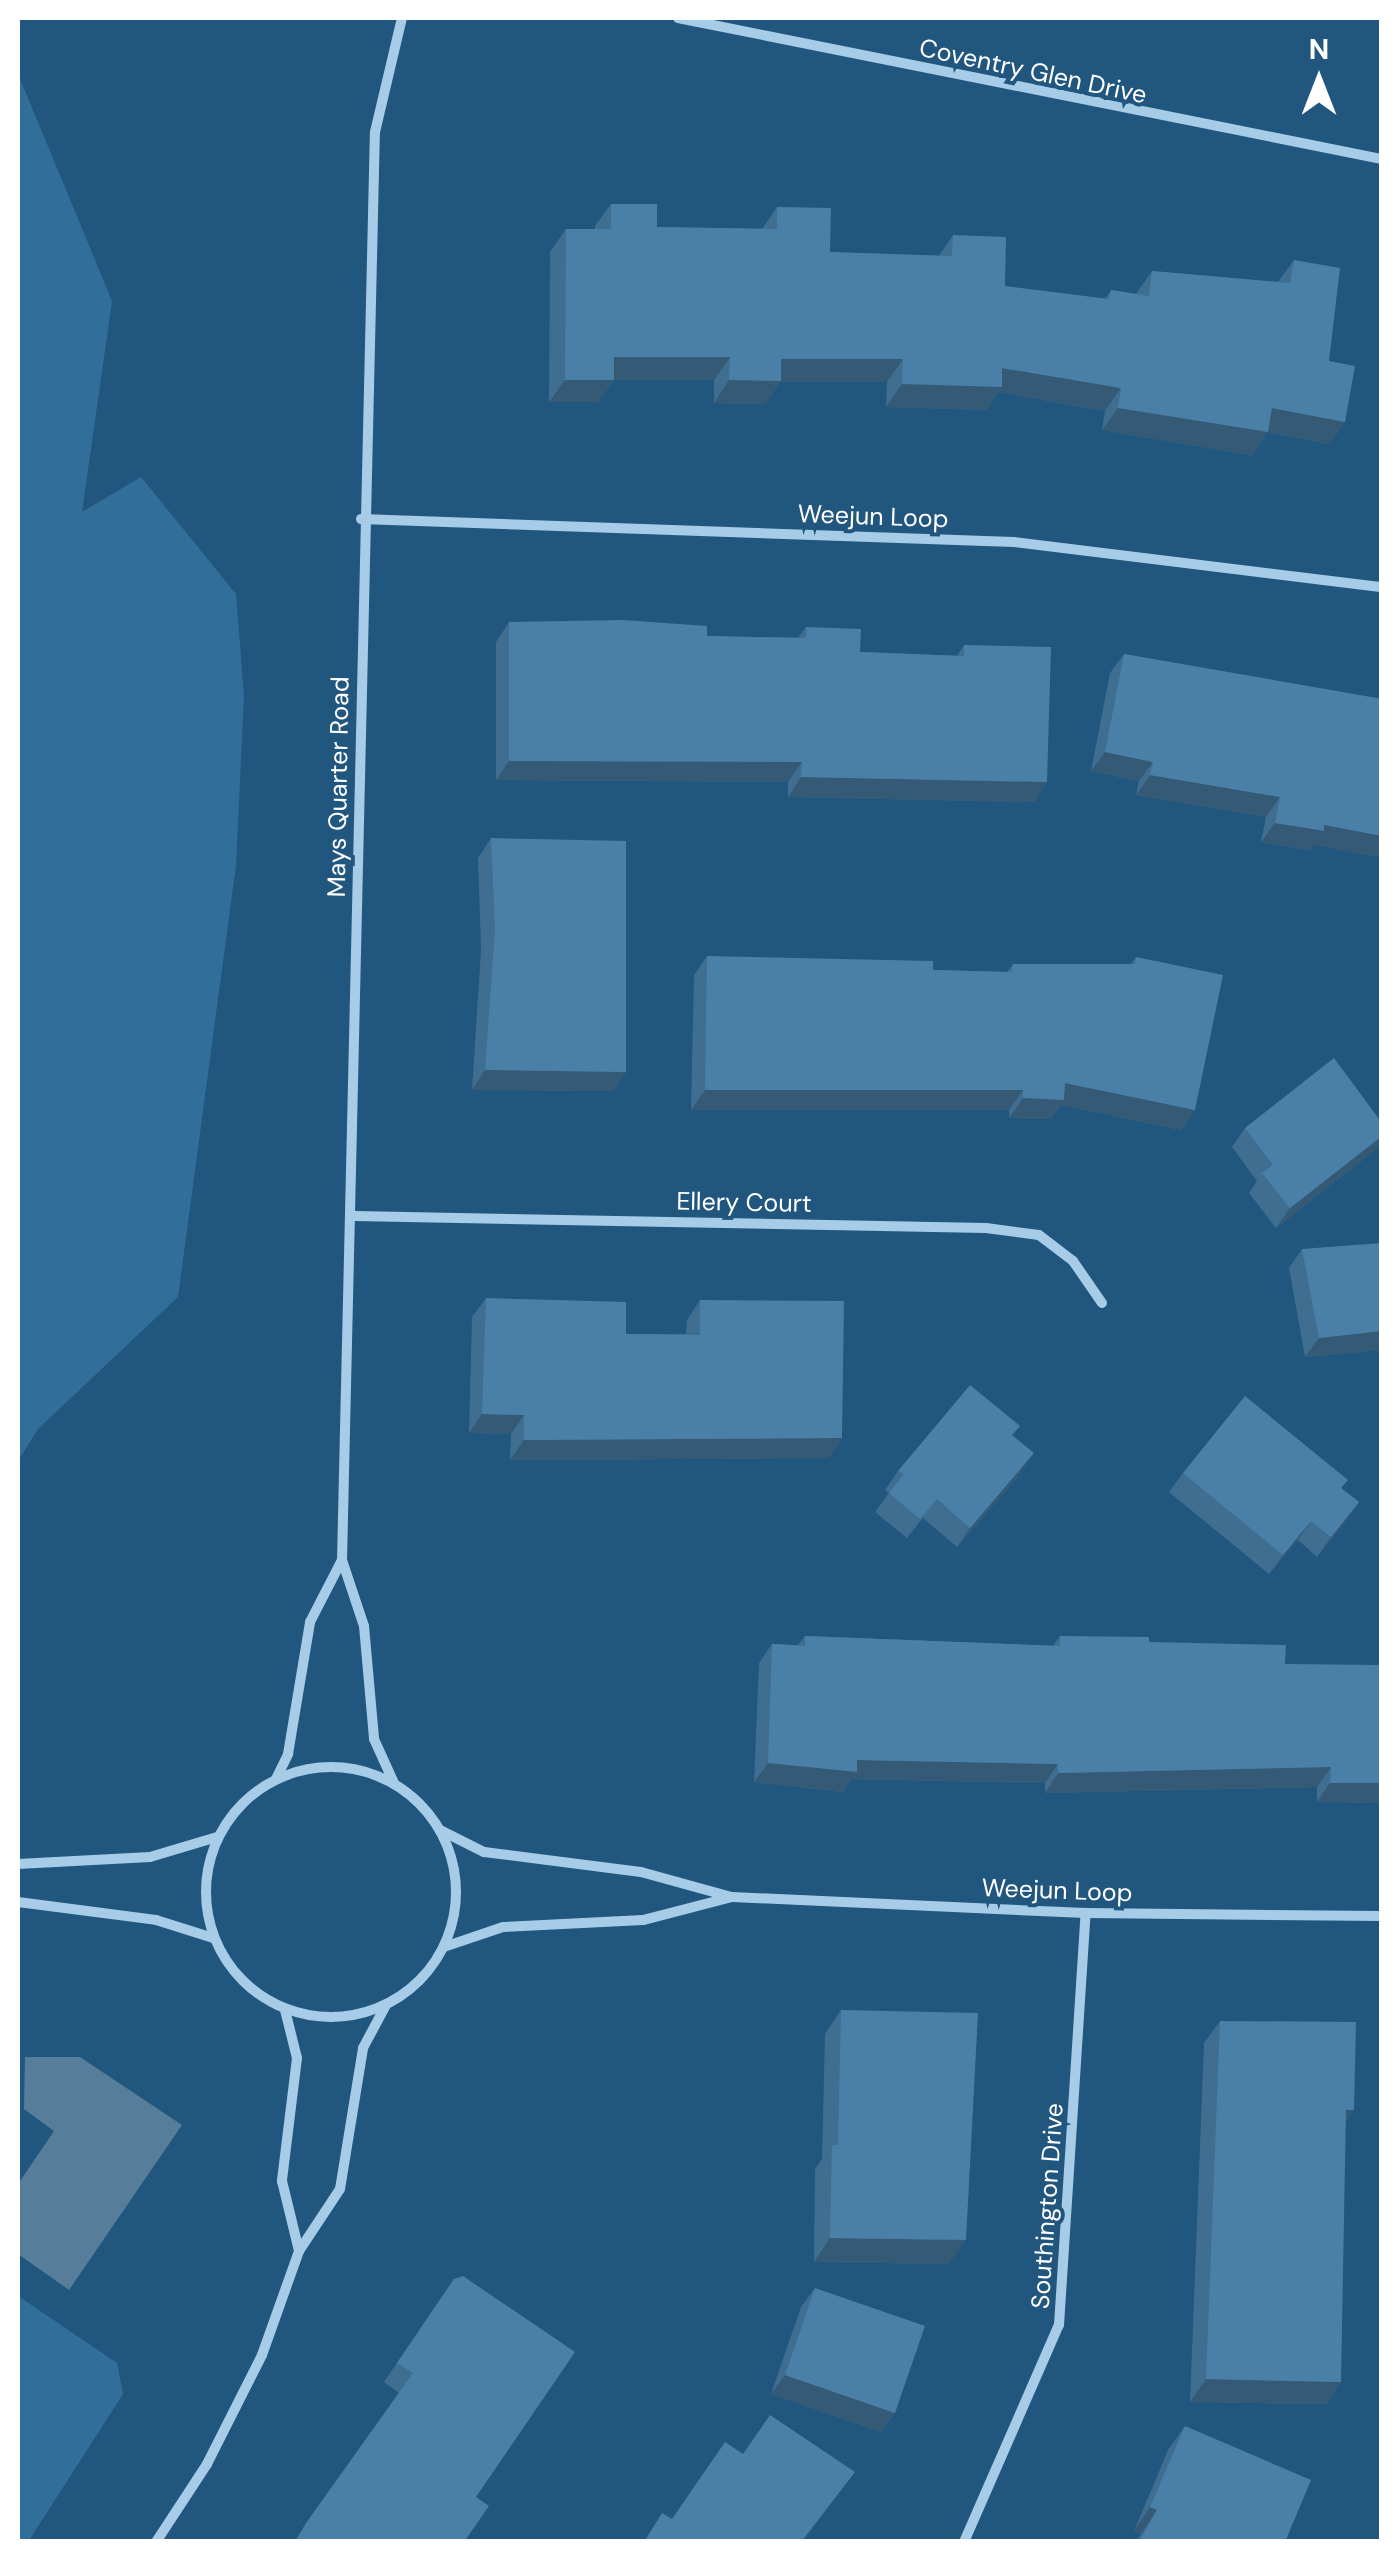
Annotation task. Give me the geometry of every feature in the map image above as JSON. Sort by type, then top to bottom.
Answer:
[{"type":"street","name":"Mays Quarter Road","points":[[395,1784],[343,1768],[315,1768],[276,1779],[241,1803],[217,1836],[206,1887],[213,1938],[230,1968],[285,2010],[336,2017],[386,2005],[410,1990],[444,1947],[456,1888],[440,1830],[395,1784],[374,1738],[364,1626],[342,1560],[354,1216],[361,518],[375,132],[402,18]]},
{"type":"street","name":"Coventry Glen Drive","points":[[678,18],[1382,159]]},
{"type":"street","name":"Weejun Loop","points":[[361,518],[1014,542],[1382,587]]},
{"type":"street","name":"Ellery Court","points":[[354,1216],[986,1228],[1039,1235],[1074,1261],[1102,1303]]},
{"type":"street","name":"Mays Quarter Road","points":[[276,1779],[288,1754],[310,1622],[342,1560]]},
{"type":"street","name":"Weejun Loop","points":[[440,1830],[484,1852],[641,1872],[732,1897],[1086,1914],[1382,1916]]},
{"type":"street","points":[[18,1864],[150,1857],[217,1836]]},
{"type":"street","name":"Weejun Loop","points":[[444,1947],[503,1926],[643,1920],[732,1897]]},
{"type":"street","points":[[18,1902],[156,1920],[213,1938]]},
{"type":"street","name":"Southington Drive","points":[[964,2542],[1059,2326],[1086,1914]]},
{"type":"street","name":"Mays Quarter Road","points":[[156,2542],[207,2464],[262,2355],[299,2251],[340,2189],[362,2048],[386,2005]]},
{"type":"street","points":[[285,2010],[298,2058],[282,2181],[299,2251]]},
{"type":"shaded area","points":[[18,74],[112,301],[82,512],[141,477],[236,594],[244,696],[236,865],[178,1297],[38,1429],[18,1461]]},
{"type":"shaded area","points":[[25,2057],[80,2057],[182,2125],[69,2290],[18,2254],[18,2184],[54,2131],[24,2109]]},
{"type":"shaded area","points":[[18,2296],[117,2363],[123,2394],[28,2542],[18,2541]]},
{"type":"building","points":[[611,204],[657,204],[657,227],[777,229],[777,207],[831,208],[830,252],[952,256],[953,235],[1006,237],[1005,286],[1109,299],[1111,290],[1149,296],[1152,271],[1290,283],[1294,260],[1340,268],[1329,361],[1355,366],[1345,422],[1272,408],[1268,432],[1118,408],[1121,388],[1002,368],[1002,387],[902,384],[903,359],[781,359],[781,381],[729,380],[730,357],[614,357],[614,380],[565,380],[566,229],[611,229]]},
{"type":"building","points":[[623,620],[707,626],[707,636],[806,638],[806,627],[861,629],[860,652],[964,656],[964,645],[1051,647],[1047,782],[801,777],[802,762],[509,761],[509,622]]},
{"type":"building","points":[[1124,654],[1382,699],[1382,836],[1324,825],[1324,831],[1275,823],[1280,797],[1150,775],[1153,762],[1105,752]]},
{"type":"building","points":[[491,838],[626,841],[626,1072],[485,1070],[495,930]]},
{"type":"building","points":[[707,956],[933,961],[933,970],[1012,972],[1013,964],[1135,964],[1136,957],[1223,975],[1195,1110],[1065,1083],[1064,1100],[1023,1098],[1023,1090],[705,1090]]},
{"type":"building","points":[[1334,1058],[1382,1123],[1382,1136],[1290,1208],[1262,1173],[1273,1165],[1245,1128]]},
{"type":"building","points":[[1382,1243],[1382,1331],[1319,1338],[1302,1249]]},
{"type":"building","points":[[486,1298],[626,1302],[626,1334],[700,1335],[700,1300],[844,1301],[842,1438],[524,1440],[524,1415],[482,1414]]},
{"type":"building","points":[[970,1385],[1020,1426],[1012,1435],[1034,1453],[970,1528],[937,1499],[920,1519],[889,1493],[904,1474],[898,1471]]},
{"type":"building","points":[[1245,1396],[1348,1480],[1341,1488],[1359,1502],[1331,1537],[1311,1521],[1283,1555],[1183,1473]]},
{"type":"building","points":[[805,1636],[1060,1646],[1060,1636],[1149,1637],[1149,1642],[1286,1645],[1285,1664],[1382,1665],[1382,1783],[1330,1783],[1331,1767],[1058,1773],[1058,1764],[857,1760],[857,1772],[768,1763],[772,1644],[805,1646]]},
{"type":"building","points":[[841,2010],[978,2013],[966,2240],[830,2238],[832,2145],[838,2145]]},
{"type":"building","points":[[1220,2021],[1356,2022],[1354,2110],[1346,2110],[1341,2382],[1206,2379]]},
{"type":"building","points":[[463,2276],[575,2352],[476,2497],[489,2506],[464,2542],[295,2542],[413,2373],[397,2363],[454,2279]]},
{"type":"building","points":[[815,2288],[925,2326],[895,2413],[785,2375]]},
{"type":"building","points":[[770,2415],[855,2472],[801,2542],[644,2542],[662,2513],[672,2519],[725,2442],[743,2454]]},
{"type":"building","points":[[1185,2426],[1311,2480],[1285,2542],[1139,2542],[1157,2510],[1150,2507]]}]
